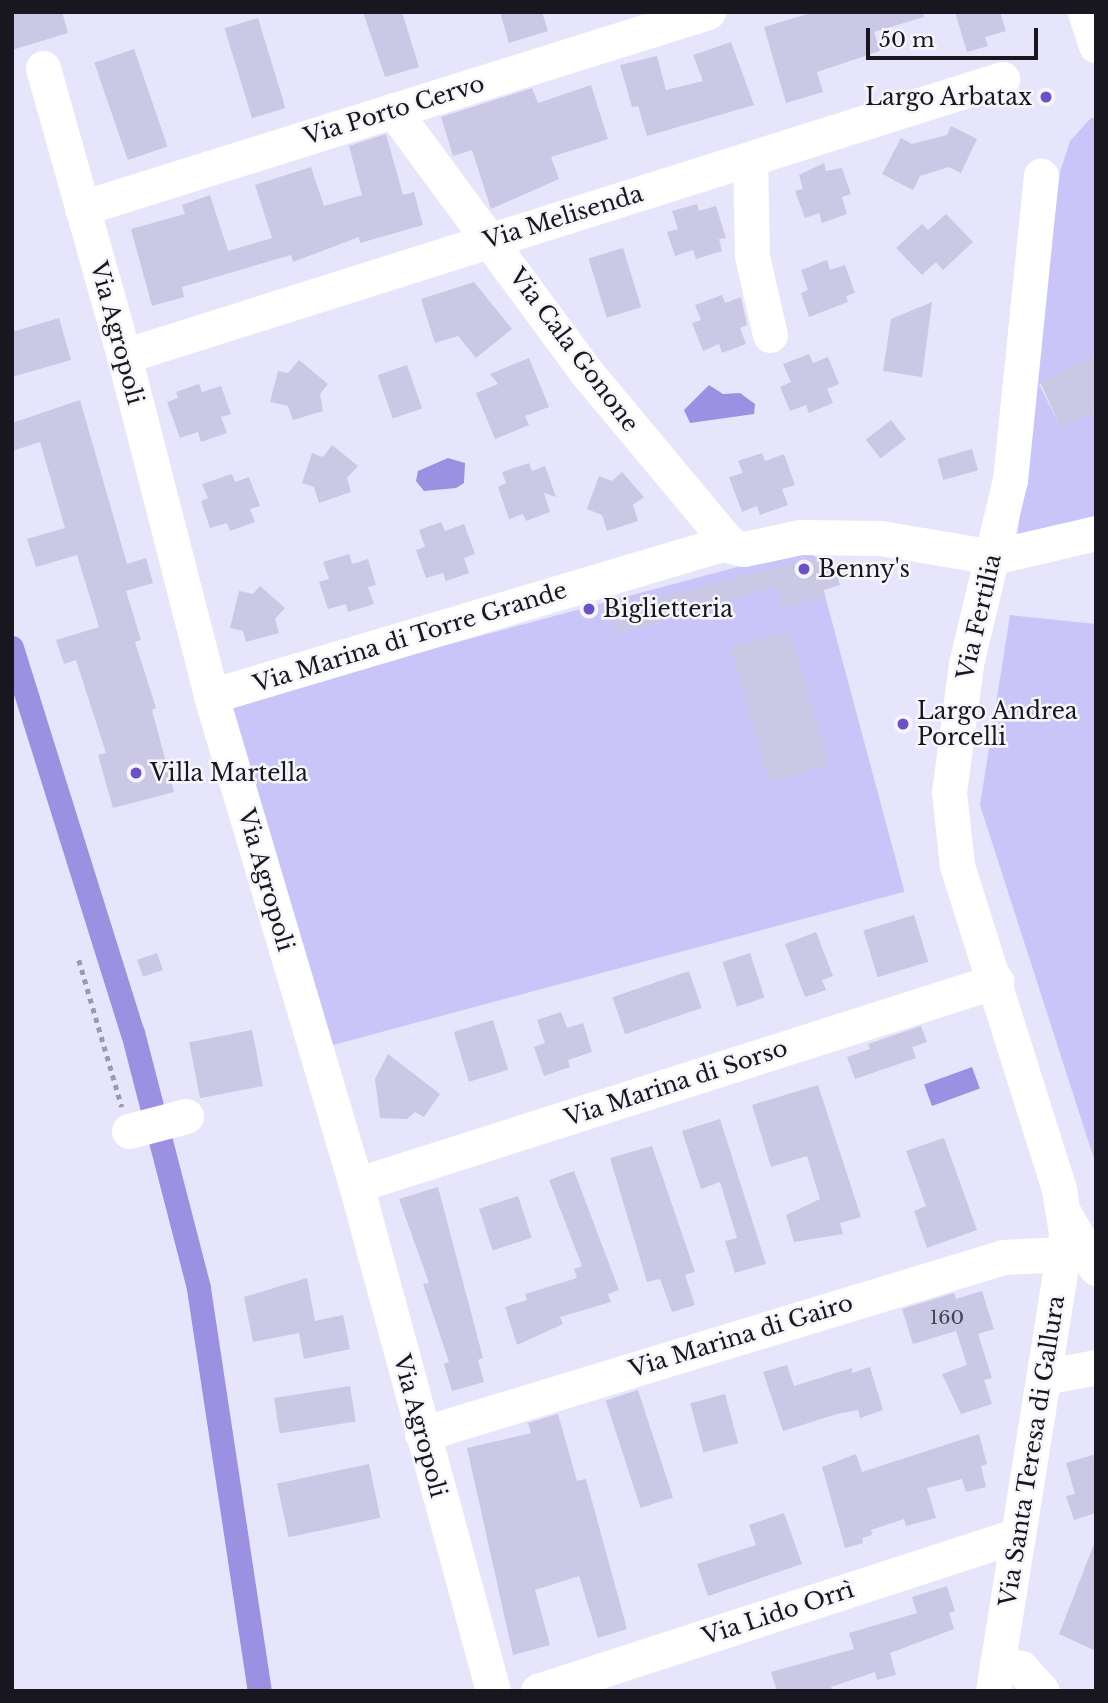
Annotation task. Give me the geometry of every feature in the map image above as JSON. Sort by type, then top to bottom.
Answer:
[{"type":"street","name":"Via Porto Cervo","points":[[82,208],[708,12]]},
{"type":"street","points":[[1085,12],[1096,45]]},
{"type":"street","name":"Via Agropoli","points":[[44,68],[124,356],[211,696],[356,1185],[493,1691]]},
{"type":"street","name":"Via Melisenda","points":[[124,356],[1002,79]]},
{"type":"street","name":"Via Cala Gonone","points":[[393,110],[491,239],[587,373],[733,546]]},
{"type":"street","points":[[750,159],[752,256],[770,335]]},
{"type":"street","name":"Via Fertilia","points":[[1041,176],[1010,480],[966,664],[949,793],[957,865],[996,981],[1063,1212]]},
{"type":"street","points":[[993,557],[1096,533]]},
{"type":"street","name":"Via Marina di Torre Grande","points":[[211,696],[733,546],[787,538],[881,538],[993,557]]},
{"type":"street","name":"Via Marina di Sorso","points":[[356,1185],[996,981]]},
{"type":"street","points":[[137,1129],[186,1116]]},
{"type":"street","points":[[1063,1212],[1096,1268]]},
{"type":"street","name":"Via Santa Teresa di Gallura","points":[[995,1677],[1064,1254],[1063,1212]]},
{"type":"street","name":"Via Marina di Gairo","points":[[422,1434],[1003,1257],[1064,1254]]},
{"type":"street","points":[[1045,1377],[1096,1367]]},
{"type":"street","name":"Via Lido Orrì","points":[[538,1691],[1018,1535]]},
{"type":"street","points":[[995,1677],[1021,1668],[1042,1691]]},
{"type":"path","points":[[79,960],[137,1129]]},
{"type":"shaded area","points":[[1091,118],[1096,118],[1096,355],[1039,384],[1061,428],[1096,411],[1096,520],[1017,539],[1060,172],[1070,141]]},
{"type":"shaded area","points":[[709,385],[723,394],[740,393],[755,404],[754,414],[690,423],[684,410]]},
{"type":"shaded area","points":[[448,458],[465,463],[464,483],[456,488],[424,491],[416,481],[418,471]]},
{"type":"shaded area","points":[[812,547],[904,892],[322,1048],[230,703]]},
{"type":"shaded area","points":[[1010,615],[1096,624],[1096,1165],[980,805]]},
{"type":"shaded area","points":[[972,1067],[980,1089],[932,1106],[924,1084]]},
{"type":"building","points":[[12,12],[62,12],[68,33],[12,50]]},
{"type":"building","points":[[363,12],[402,12],[419,67],[385,77]]},
{"type":"building","points":[[500,12],[542,12],[548,31],[509,43]]},
{"type":"building","points":[[814,12],[923,12],[924,17],[874,32],[880,51],[817,72],[823,92],[786,103],[764,27]]},
{"type":"building","points":[[955,12],[1000,12],[1006,31],[985,37],[988,46],[967,52]]},
{"type":"building","points":[[258,18],[285,108],[252,118],[225,28]]},
{"type":"building","points":[[731,42],[754,105],[647,136],[638,106],[632,107],[620,65],[657,56],[666,90],[703,81],[693,55]]},
{"type":"building","points":[[134,49],[168,146],[128,160],[94,63]]},
{"type":"building","points":[[591,85],[608,139],[551,157],[559,179],[491,209],[472,150],[453,156],[441,117],[532,88],[538,103]]},
{"type":"building","points":[[951,126],[977,139],[961,173],[949,167],[920,176],[913,190],[882,174],[901,138],[912,144],[947,135]]},
{"type":"building","points":[[386,134],[403,195],[414,192],[423,225],[360,243],[359,237],[293,262],[291,255],[182,287],[184,297],[152,306],[131,229],[185,214],[182,205],[210,195],[228,251],[272,238],[255,185],[311,167],[324,206],[362,195],[349,146]]},
{"type":"building","points":[[824,163],[826,171],[842,168],[851,194],[842,197],[847,214],[822,223],[819,213],[805,218],[795,191],[803,189],[799,175]]},
{"type":"building","points":[[697,204],[699,211],[716,206],[726,238],[719,239],[722,251],[696,259],[693,250],[675,256],[667,232],[678,229],[672,211]]},
{"type":"building","points":[[946,214],[973,242],[943,270],[936,262],[922,275],[896,248],[922,224],[928,230]]},
{"type":"building","points":[[623,248],[641,307],[607,318],[589,259]]},
{"type":"building","points":[[827,260],[830,270],[845,265],[855,293],[846,296],[848,302],[809,317],[801,293],[808,290],[801,270]]},
{"type":"building","points":[[474,282],[512,329],[476,358],[458,336],[435,343],[421,299]]},
{"type":"building","points":[[722,295],[725,303],[741,297],[747,325],[740,328],[746,344],[722,353],[719,344],[703,351],[692,323],[701,320],[695,305]]},
{"type":"building","points":[[932,302],[922,377],[883,371],[891,319]]},
{"type":"building","points":[[59,318],[71,360],[12,377],[12,332]]},
{"type":"building","points":[[809,354],[813,363],[828,357],[839,384],[827,389],[833,403],[809,413],[806,405],[790,411],[780,387],[791,382],[783,364]]},
{"type":"building","points":[[1096,355],[1096,411],[1061,428],[1040,382]]},
{"type":"building","points":[[529,358],[549,407],[525,416],[529,425],[495,439],[476,393],[498,384],[490,374]]},
{"type":"building","points":[[299,360],[328,384],[320,394],[323,411],[293,420],[288,406],[270,402],[278,371],[288,373]]},
{"type":"building","points":[[407,365],[422,408],[393,419],[378,375]]},
{"type":"building","points":[[199,384],[202,392],[221,386],[231,414],[221,417],[227,433],[201,442],[198,432],[180,438],[167,402],[178,398],[176,392]]},
{"type":"building","points":[[80,400],[127,564],[146,558],[153,583],[126,591],[141,640],[135,642],[156,708],[152,710],[174,792],[113,808],[98,755],[106,753],[76,660],[64,664],[56,640],[99,627],[77,555],[36,567],[27,539],[65,528],[40,442],[12,451],[12,423]]},
{"type":"building","points":[[891,420],[906,439],[881,459],[866,440]]},
{"type":"building","points":[[332,445],[358,466],[347,478],[351,492],[319,503],[314,487],[302,483],[312,453],[323,457]]},
{"type":"building","points":[[972,449],[978,470],[943,480],[937,459]]},
{"type":"building","points":[[762,453],[765,461],[784,454],[795,485],[782,489],[788,505],[760,515],[757,506],[742,512],[729,477],[743,473],[738,461]]},
{"type":"building","points":[[529,463],[532,471],[545,466],[556,497],[544,493],[550,512],[526,521],[523,514],[509,519],[498,487],[506,483],[502,472]]},
{"type":"building","points":[[622,472],[644,497],[633,505],[638,521],[607,531],[602,515],[587,509],[599,476],[612,481]]},
{"type":"building","points":[[232,474],[235,482],[249,477],[260,506],[250,509],[255,522],[230,531],[227,523],[210,528],[201,501],[208,498],[202,484]]},
{"type":"building","points":[[441,522],[445,531],[464,524],[475,554],[464,558],[469,573],[446,581],[443,573],[426,578],[416,550],[425,547],[419,530]]},
{"type":"building","points":[[349,554],[352,564],[368,559],[376,585],[368,587],[374,604],[348,612],[346,604],[328,609],[319,582],[329,579],[323,562]]},
{"type":"building","name":"Benny's","points":[[815,557],[832,558],[840,585],[824,590],[825,596],[783,608],[777,586],[616,635],[609,611]]},
{"type":"building","points":[[260,586],[285,608],[275,619],[279,633],[246,642],[243,631],[230,628],[239,591],[253,594]]},
{"type":"building","points":[[790,630],[829,765],[769,782],[730,647]]},
{"type":"building","points":[[914,915],[928,962],[878,977],[863,930]]},
{"type":"building","points":[[816,932],[833,976],[822,980],[826,990],[805,997],[785,944]]},
{"type":"building","points":[[157,953],[163,970],[143,977],[137,960]]},
{"type":"building","points":[[750,953],[765,998],[737,1007],[722,962]]},
{"type":"building","points":[[689,971],[702,1008],[625,1034],[612,997]]},
{"type":"building","points":[[561,1012],[567,1028],[583,1023],[592,1052],[568,1060],[570,1067],[544,1076],[534,1047],[545,1043],[537,1020]]},
{"type":"building","points":[[493,1020],[508,1070],[469,1082],[454,1032]]},
{"type":"building","points":[[921,1026],[927,1042],[912,1047],[916,1058],[855,1079],[847,1057],[870,1049],[868,1044]]},
{"type":"building","points":[[252,1030],[263,1086],[200,1098],[189,1042]]},
{"type":"building","points":[[388,1054],[440,1094],[424,1117],[415,1112],[407,1119],[380,1118],[375,1079]]},
{"type":"building","points":[[818,1085],[861,1217],[840,1223],[843,1234],[794,1242],[786,1215],[820,1199],[807,1156],[771,1167],[752,1105]]},
{"type":"building","points":[[720,1119],[766,1264],[735,1273],[725,1241],[737,1238],[720,1182],[701,1189],[682,1131]]},
{"type":"building","points":[[944,1138],[977,1230],[927,1248],[914,1211],[926,1206],[906,1151]]},
{"type":"building","points":[[652,1146],[695,1272],[685,1275],[695,1305],[672,1312],[660,1279],[647,1282],[610,1158]]},
{"type":"building","points":[[574,1171],[619,1290],[608,1294],[611,1302],[560,1317],[563,1324],[517,1345],[505,1307],[527,1300],[525,1294],[577,1278],[574,1269],[582,1266],[549,1180]]},
{"type":"building","points":[[438,1187],[483,1358],[478,1360],[484,1382],[452,1391],[444,1364],[449,1362],[423,1284],[429,1283],[399,1199]]},
{"type":"building","points":[[518,1196],[532,1238],[493,1251],[479,1209]]},
{"type":"building","points":[[307,1278],[315,1321],[343,1315],[350,1349],[304,1359],[299,1333],[253,1342],[244,1297]]},
{"type":"building","points":[[982,1291],[994,1329],[978,1334],[992,1378],[984,1380],[992,1404],[961,1414],[942,1374],[967,1365],[956,1331],[913,1344],[902,1309],[954,1293],[956,1299]]},
{"type":"building","points":[[787,1365],[794,1386],[852,1368],[852,1373],[870,1367],[883,1410],[860,1418],[858,1410],[837,1414],[783,1431],[763,1372]]},
{"type":"building","points":[[350,1386],[356,1422],[280,1434],[274,1398]]},
{"type":"building","points":[[638,1390],[673,1497],[641,1508],[606,1401]]},
{"type":"building","points":[[725,1394],[738,1443],[703,1453],[690,1403]]},
{"type":"building","points":[[558,1414],[577,1481],[586,1479],[627,1629],[598,1638],[579,1576],[535,1590],[550,1645],[513,1655],[467,1448],[531,1433],[528,1423]]},
{"type":"building","points":[[979,1434],[987,1464],[981,1466],[986,1487],[966,1492],[962,1479],[927,1488],[936,1518],[906,1526],[904,1519],[871,1530],[872,1535],[862,1538],[863,1543],[845,1548],[822,1467],[856,1454],[862,1472]]},
{"type":"building","points":[[1096,1454],[1096,1513],[1074,1520],[1066,1496],[1075,1494],[1066,1463]]},
{"type":"building","points":[[369,1464],[380,1518],[288,1537],[277,1484]]},
{"type":"building","points":[[784,1513],[802,1564],[708,1596],[697,1564],[756,1545],[749,1525]]},
{"type":"building","points":[[1096,1539],[1096,1651],[1059,1634]]},
{"type":"building","points":[[947,1586],[955,1611],[949,1613],[954,1629],[890,1653],[896,1675],[877,1680],[875,1672],[831,1687],[832,1691],[777,1691],[771,1672],[854,1649],[849,1633],[917,1613],[912,1597]]},
{"type":"waterway","points":[[12,648],[133,1033],[199,1289],[260,1691]]},
{"type":"place","name":"Largo Arbatax","points":[[1046,97]]},
{"type":"place","name":"Benny's","points":[[804,569]]},
{"type":"place","name":"Biglietteria","points":[[589,609]]},
{"type":"place","name":"Largo Andrea Porcelli","points":[[903,724]]},
{"type":"place","name":"Villa Martella","points":[[136,773]]}]
